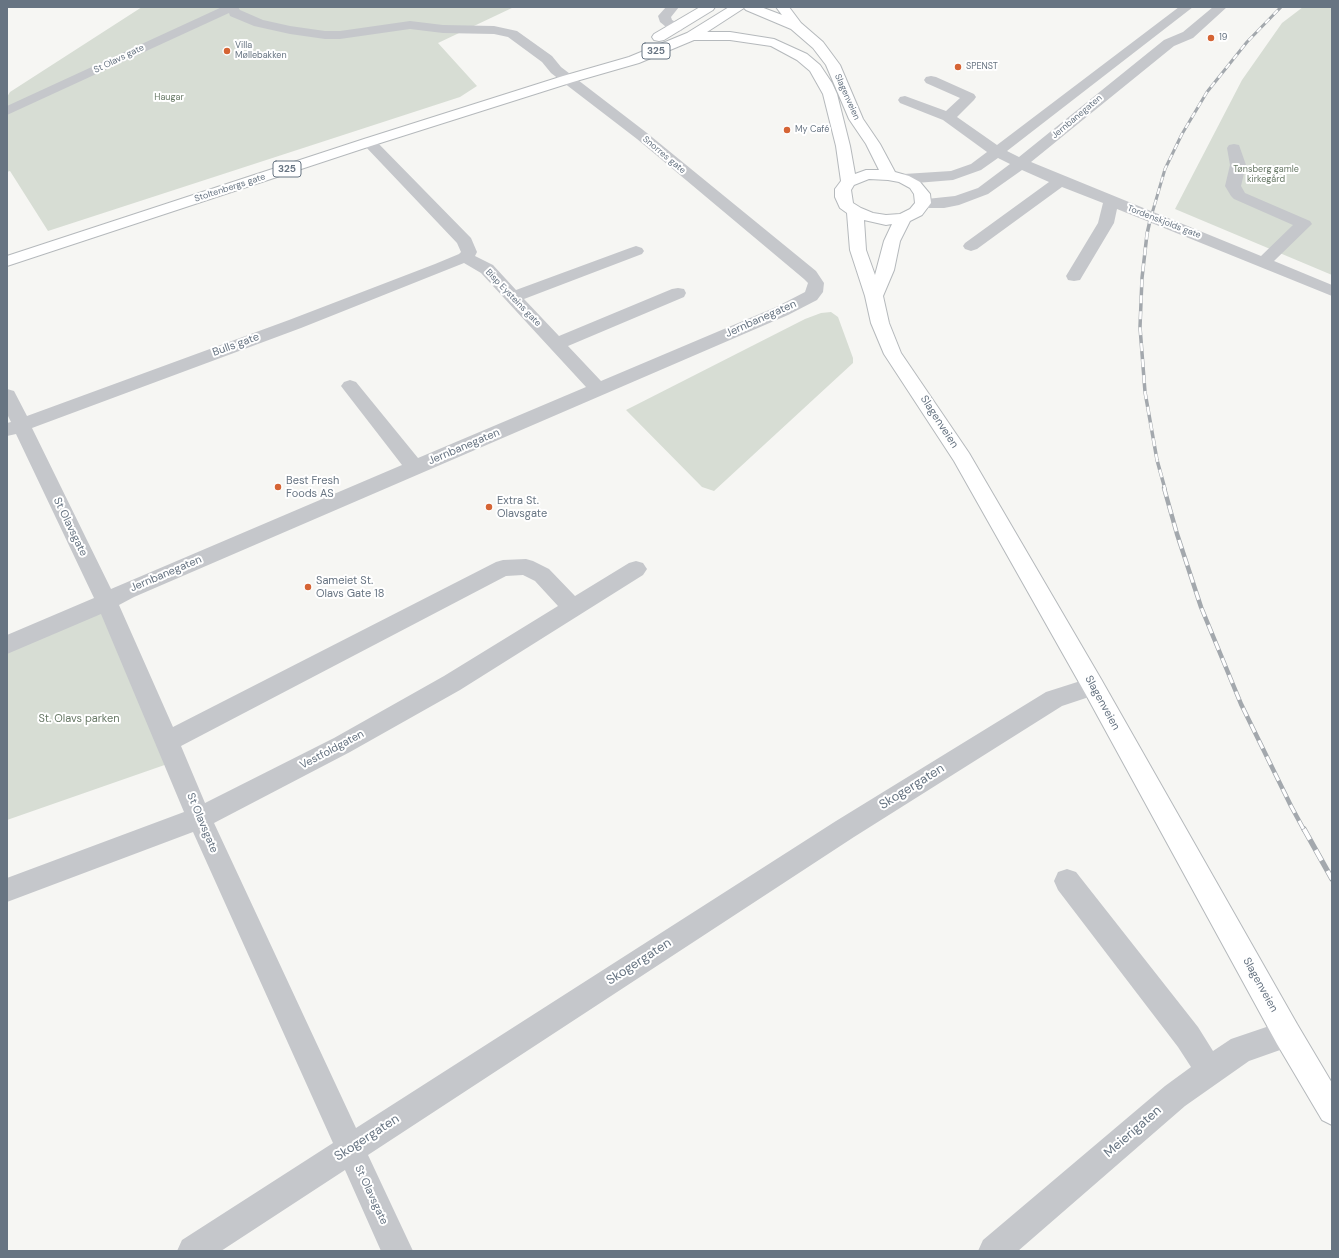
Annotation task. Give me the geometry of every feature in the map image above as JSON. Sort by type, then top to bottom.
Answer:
[{"type":"main road","name":"Stoltenbergs gate","points":[[568,79],[660,37],[709,7]]},
{"type":"main road","name":"Slagenveien","points":[[750,7],[796,26]]},
{"type":"main road","name":"Slagenveien","points":[[729,9],[774,43],[802,57],[815,68],[825,83],[830,94],[843,146],[849,182],[843,189],[842,197],[846,204],[855,211],[869,217],[886,220],[903,218],[916,212],[923,203],[922,194],[915,185],[896,177],[856,119],[833,65],[818,45],[796,26],[782,7]]},
{"type":"main road","name":"Stoltenbergs gate","points":[[7,261],[369,142],[568,79],[634,60],[692,36],[729,9]]},
{"type":"main road","name":"Slagenveien","points":[[692,36],[730,36],[774,43]]},
{"type":"main road","points":[[849,182],[866,175],[896,177]]},
{"type":"main road","name":"Slagenveien","points":[[855,211],[858,250],[874,296],[880,323],[893,354],[917,388],[962,458],[1093,686],[1287,1034],[1332,1110]]},
{"type":"main road","points":[[874,296],[886,270],[892,241],[903,218]]},
{"type":"street","points":[[673,7],[664,16],[666,22],[676,28]]},
{"type":"street","name":"Jernbanegaten","points":[[896,177],[930,178],[964,172],[976,167],[1187,7]]},
{"type":"street","name":"Jernbanegaten","points":[[923,203],[944,203],[959,200],[983,190],[1021,163],[1170,43],[1188,35],[1221,7]]},
{"type":"street","name":"Snorres gate","points":[[231,8],[236,13],[259,23],[290,30],[325,35],[340,35],[410,25],[443,29],[494,30],[512,34],[547,59],[556,70],[642,136],[810,275],[816,283],[816,287]]},
{"type":"street","name":"St Olavs gate","points":[[7,111],[231,8]]},
{"type":"street","points":[[931,80],[969,97],[948,117]]},
{"type":"street","name":"Tordenskjolds gate","points":[[905,100],[948,117],[997,152],[1021,163],[1111,202],[1264,262],[1332,291]]},
{"type":"street","points":[[369,142],[465,241],[469,252],[465,257]]},
{"type":"street","points":[[1234,148],[1238,165],[1233,186],[1239,196],[1304,224],[1264,262]]},
{"type":"street","points":[[971,246],[1060,180]]},
{"type":"street","points":[[1074,276],[1106,223],[1111,202]]},
{"type":"street","points":[[514,297],[636,251]]},
{"type":"street","name":"Bisp Eysteins gate","points":[[465,257],[487,269],[598,389]]},
{"type":"street","name":"Bulls gate","points":[[14,428],[295,324],[441,268],[465,257]]},
{"type":"street","name":"Jernbanegaten","points":[[7,645],[107,602],[134,588],[782,311],[811,296],[815,292],[816,287]]},
{"type":"street","points":[[557,344],[678,294]]},
{"type":"street","points":[[350,386],[415,468]]},
{"type":"street","name":"St Olavsgate","points":[[7,395],[14,428],[107,602],[168,741],[199,818],[397,1251]]},
{"type":"street","points":[[168,741],[503,568],[526,567],[542,575],[573,608]]},
{"type":"street","name":"Vestfoldgaten","points":[[7,890],[199,818],[349,741],[452,683],[636,569]]},
{"type":"street","name":"Skogergaten","points":[[193,1251],[845,829],[1054,698],[1093,686]]},
{"type":"street","points":[[1067,880],[1188,1037],[1210,1072]]},
{"type":"street","name":"Meierigaten","points":[[994,1251],[1175,1096],[1241,1049],[1287,1034]]},
{"type":"green space","name":"Haugar","points":[[142,7],[514,7],[438,43],[477,86],[460,97],[48,231],[10,171],[7,172],[7,97],[10,92]]},
{"type":"green space","name":"Tønsberg gamle kirkegård","points":[[1303,7],[1332,7],[1332,275],[1175,209],[1242,80],[1282,23]]},
{"type":"green space","points":[[831,312],[838,317],[853,358],[853,363],[714,491],[702,487],[626,410],[805,319],[821,313]]},
{"type":"green space","name":"St. Olavs parken","points":[[104,606],[176,761],[7,820],[7,647]]},
{"type":"railway","points":[[1151,217],[1165,169],[1182,134],[1207,92],[1247,42],[1281,7]]},
{"type":"railway","points":[[1151,216],[1147,234],[1142,278],[1140,327],[1145,392],[1157,460],[1165,489]]},
{"type":"railway","points":[[1164,488],[1177,534],[1201,607],[1241,704],[1304,830]]},
{"type":"railway","points":[[1304,829],[1332,879]]},
{"type":"place","name":"19","points":[[1211,38]]},
{"type":"place","name":"Villa Møllebakken","points":[[227,51]]},
{"type":"place","name":"SPENST","points":[[958,67]]},
{"type":"place","name":"My Café","points":[[787,130]]},
{"type":"place","name":"Best Fresh Foods AS","points":[[278,487]]},
{"type":"place","name":"Extra St. Olavsgate","points":[[489,507]]},
{"type":"place","name":"Sameiet St. Olavs Gate 18","points":[[308,587]]}]
